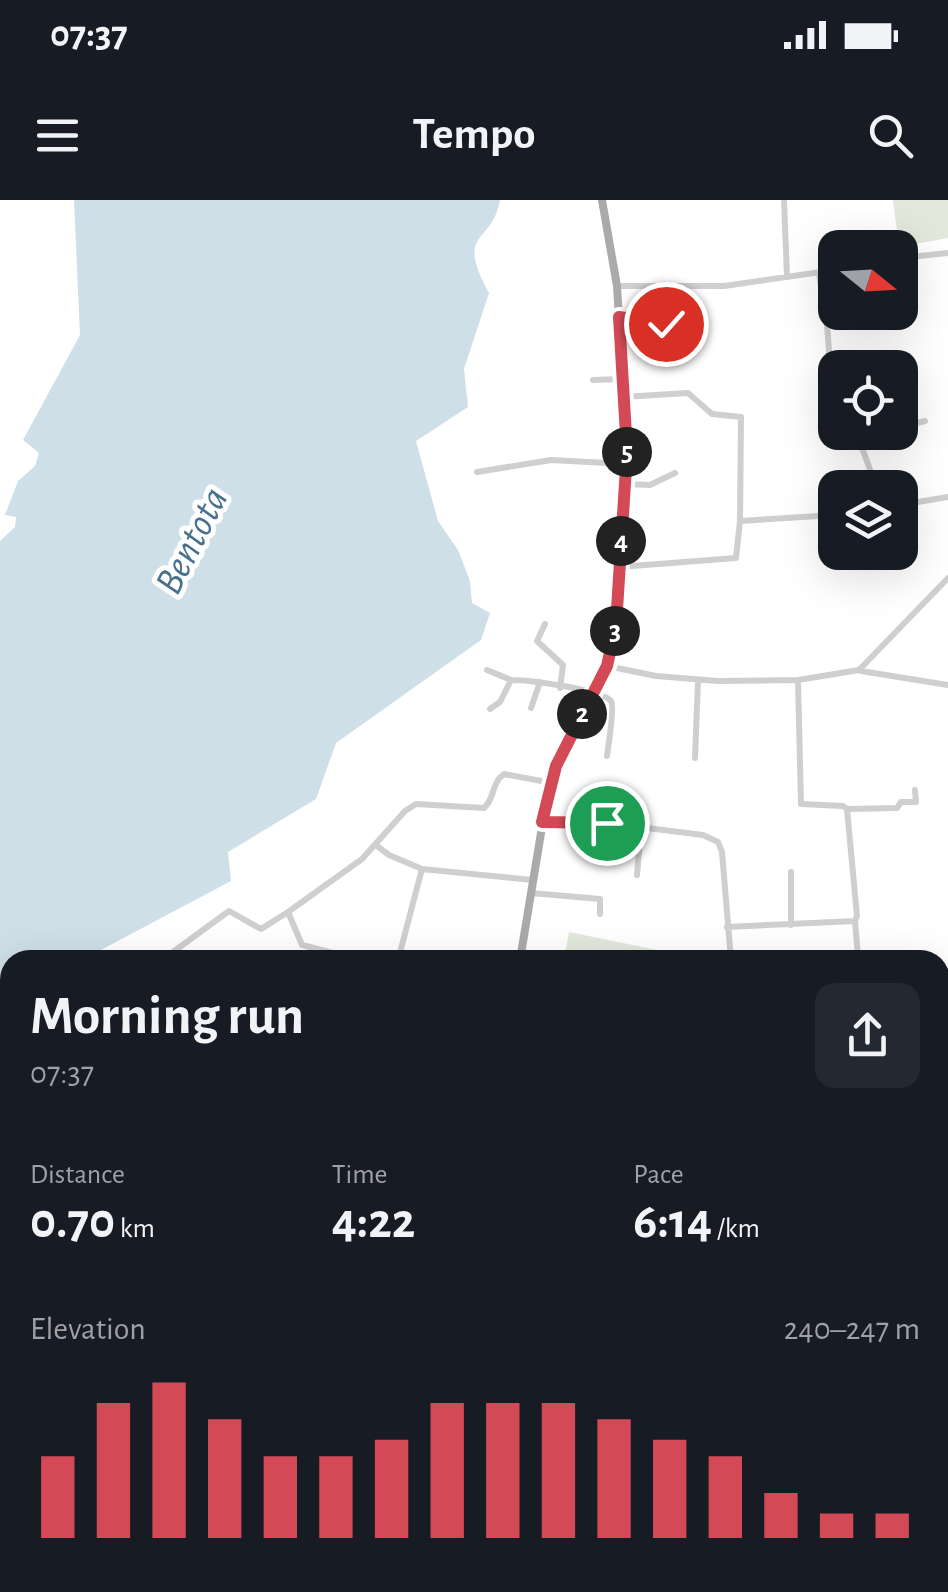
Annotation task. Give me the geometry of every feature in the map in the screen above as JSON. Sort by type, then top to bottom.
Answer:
[{"type":"main road","points":[[521,950],[552,783],[566,744],[607,666],[616,625],[626,464],[619,317],[602,200]]},
{"type":"street","points":[[784,200],[787,276]]},
{"type":"street","points":[[918,256],[948,253]]},
{"type":"street","points":[[616,286],[724,286],[818,273]]},
{"type":"street","points":[[619,317],[692,325]]},
{"type":"street","points":[[593,380],[622,379]]},
{"type":"street","points":[[619,568],[736,558],[740,521],[741,418],[712,414],[688,393],[623,396]]},
{"type":"street","points":[[918,422],[924,420]]},
{"type":"street","points":[[477,472],[551,460],[626,464]]},
{"type":"street","points":[[625,484],[650,485],[675,473]]},
{"type":"street","points":[[918,502],[948,497]]},
{"type":"street","points":[[740,521],[818,516]]},
{"type":"street","points":[[859,670],[948,578]]},
{"type":"street","points":[[545,624],[537,641],[563,665],[560,688]]},
{"type":"street","points":[[607,666],[698,680],[798,680],[859,670],[948,686]]},
{"type":"street","points":[[487,670],[511,680],[540,682],[611,702],[607,756]]},
{"type":"street","points":[[490,708],[500,702],[511,680]]},
{"type":"street","points":[[695,758],[698,680]]},
{"type":"street","points":[[798,680],[801,804],[843,806],[847,810],[858,950]]},
{"type":"street","points":[[531,708],[540,682]]},
{"type":"street","points":[[175,950],[228,911],[261,929],[378,846],[416,804],[484,808],[496,780],[504,774],[552,783]]},
{"type":"street","points":[[847,810],[897,808],[901,802],[916,802],[915,790]]},
{"type":"street","points":[[542,822],[641,827],[704,835],[718,842],[730,950]]},
{"type":"street","points":[[637,876],[641,827]]},
{"type":"street","points":[[378,846],[422,869],[532,880]]},
{"type":"street","points":[[401,950],[422,869]]},
{"type":"street","points":[[791,872],[792,925]]},
{"type":"street","points":[[530,893],[600,899],[600,914]]},
{"type":"street","points":[[288,912],[302,945],[321,950]]},
{"type":"street","points":[[727,927],[856,921]]},
{"type":"shaded area","points":[[893,200],[948,200],[948,238],[918,244],[918,230],[897,230]]},
{"type":"shaded area","points":[[569,932],[657,950],[566,950]]},
{"type":"water","name":"Bentota","points":[[74,200],[500,200],[496,215],[475,248],[479,273],[489,293],[464,369],[468,407],[416,441],[438,521],[458,550],[470,581],[472,603],[490,613],[481,640],[336,743],[316,799],[228,852],[231,881],[101,950],[0,950],[0,541],[15,527],[16,517],[5,515],[18,481],[35,466],[39,453],[23,440],[80,335]]},
{"type":"route","points":[[607,823],[542,822],[556,766],[607,666],[616,625],[627,452],[619,317],[666,324]]}]
